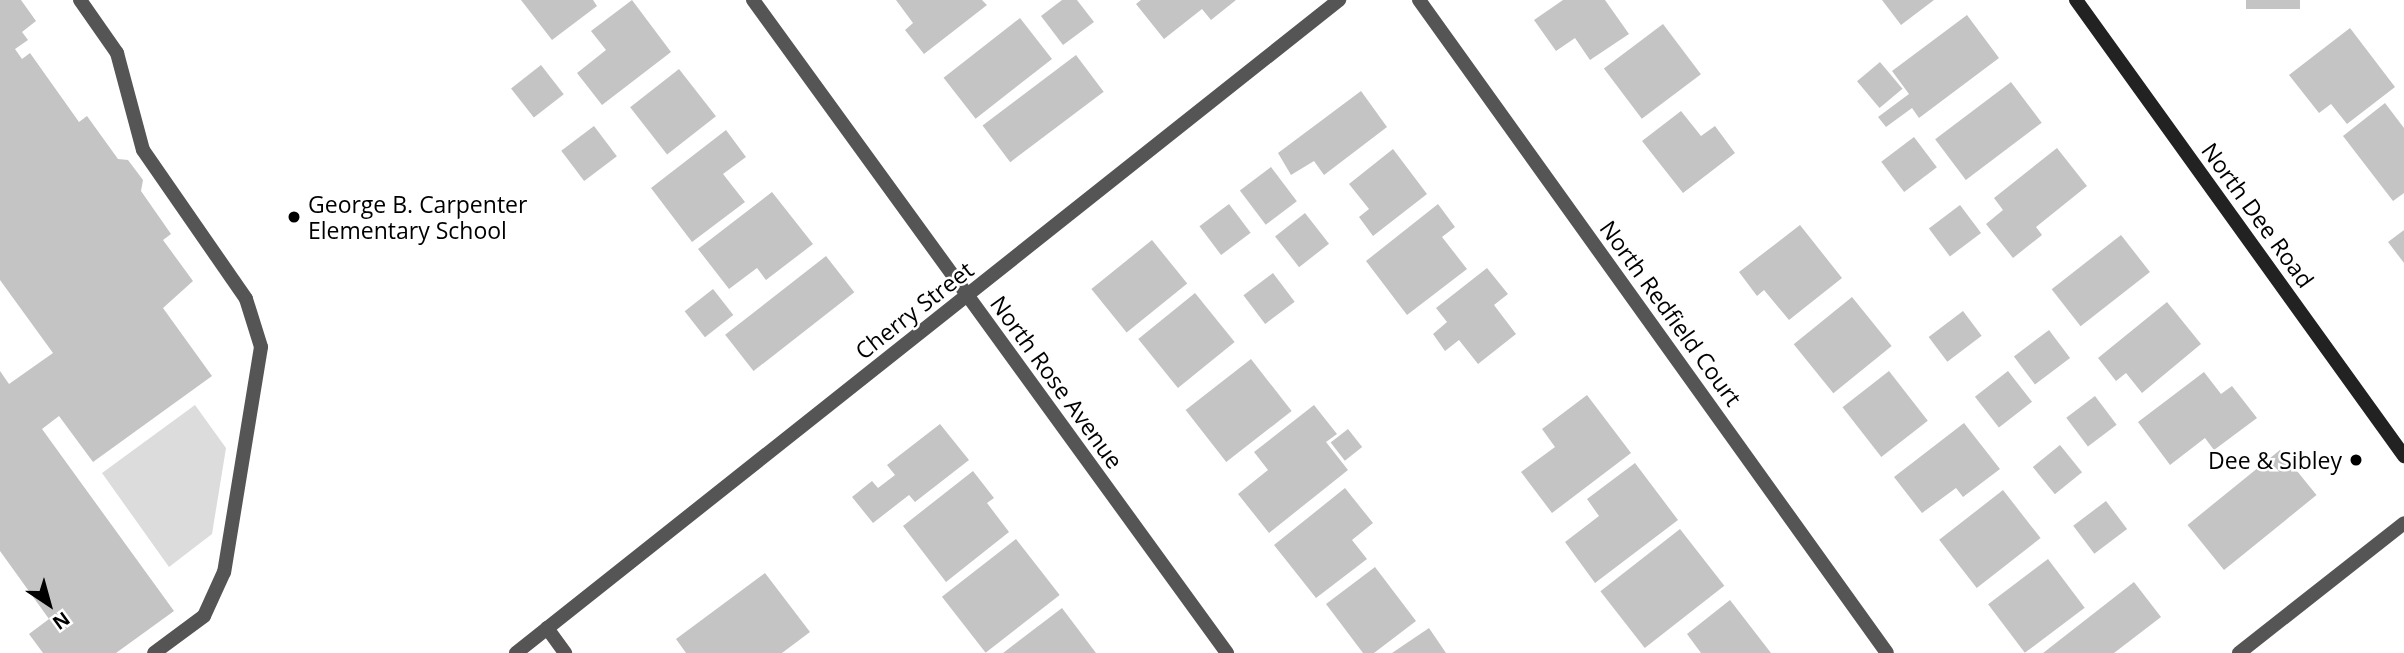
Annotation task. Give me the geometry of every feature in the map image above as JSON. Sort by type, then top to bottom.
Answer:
[{"type":"main road","name":"North Dee Road","points":[[2076,0],[2404,456]]},
{"type":"street","points":[[80,0],[117,52],[143,150],[246,299],[261,347],[224,572],[204,616],[154,653]]},
{"type":"street","name":"North Rose Avenue","points":[[754,0],[1227,653]]},
{"type":"street","name":"Cherry Street","points":[[516,653],[1339,0]]},
{"type":"street","name":"North Redfield Court","points":[[1419,0],[1887,653]]},
{"type":"street","points":[[2239,653],[2404,523]]},
{"type":"street","points":[[547,628],[565,653]]},
{"type":"shaded area","points":[[195,405],[226,448],[212,534],[169,567],[102,473]]},
{"type":"building","points":[[0,0],[21,0],[36,21],[22,32],[28,40],[15,49],[22,59],[30,53],[79,122],[87,116],[118,159],[128,160],[143,180],[141,191],[171,234],[163,240],[193,281],[163,308],[212,376],[93,462],[59,416],[42,429],[174,611],[116,653],[43,653],[29,634],[49,619],[0,551],[0,371],[9,384],[53,353],[0,280]]},
{"type":"building","points":[[521,0],[593,0],[597,6],[552,40]]},
{"type":"building","points":[[632,0],[671,52],[602,105],[577,73],[606,50],[591,31]]},
{"type":"building","points":[[896,0],[982,0],[987,5],[924,54],[905,30],[913,23]]},
{"type":"building","points":[[1062,0],[1077,0],[1094,22],[1063,45],[1041,16]]},
{"type":"building","points":[[1141,0],[1236,0],[1211,20],[1202,9],[1164,39],[1136,4]]},
{"type":"building","points":[[1563,0],[1605,0],[1629,34],[1590,60],[1575,38],[1556,51],[1534,20]]},
{"type":"building","points":[[1882,0],[1934,0],[1901,25]]},
{"type":"building","points":[[2246,0],[2300,0],[2300,9],[2246,9]]},
{"type":"building","points":[[1967,15],[1999,58],[1919,118],[1912,108],[1886,127],[1878,117],[1909,94],[1892,71]]},
{"type":"building","points":[[1020,18],[1052,59],[976,119],[944,78]]},
{"type":"building","points":[[1663,24],[1701,74],[1642,119],[1604,69]]},
{"type":"building","points":[[2350,28],[2395,87],[2347,124],[2331,104],[2319,113],[2289,75]]},
{"type":"building","points":[[1076,55],[1104,92],[1010,162],[983,125]]},
{"type":"building","points":[[1880,62],[1902,89],[1880,108],[1857,81]]},
{"type":"building","points":[[541,65],[564,94],[534,118],[511,88]]},
{"type":"building","points":[[679,69],[716,116],[667,154],[630,107]]},
{"type":"building","points":[[2011,82],[2042,123],[1966,180],[1935,139]]},
{"type":"building","points":[[1361,91],[1387,127],[1324,175],[1314,161],[1291,175],[1278,153]]},
{"type":"building","points":[[2385,103],[2404,128],[2404,193],[2393,201],[2343,136]]},
{"type":"building","points":[[1681,111],[1701,136],[1715,126],[1735,153],[1683,193],[1642,141]]},
{"type":"building","points":[[594,126],[617,156],[584,181],[561,151]]},
{"type":"building","points":[[726,130],[746,157],[723,174],[745,202],[692,242],[651,188]]},
{"type":"building","points":[[1914,137],[1937,167],[1904,192],[1881,162]]},
{"type":"building","points":[[2057,148],[2087,186],[2036,227],[2042,235],[2013,258],[1986,224],[2003,210],[1994,198]]},
{"type":"building","points":[[1393,149],[1427,194],[1373,236],[1359,217],[1369,209],[1349,184]]},
{"type":"building","points":[[1271,167],[1297,201],[1266,225],[1240,190]]},
{"type":"building","points":[[772,192],[813,244],[766,280],[757,268],[729,289],[698,249]]},
{"type":"building","points":[[1229,204],[1251,233],[1221,255],[1199,226]]},
{"type":"building","points":[[1438,204],[1455,227],[1442,237],[1467,269],[1407,315],[1366,261]]},
{"type":"building","points":[[1960,205],[1981,233],[1950,256],[1929,228]]},
{"type":"building","points":[[1305,213],[1329,244],[1299,267],[1275,236]]},
{"type":"building","points":[[1800,225],[1842,278],[1789,320],[1764,290],[1757,296],[1739,272]]},
{"type":"building","points":[[2404,230],[2404,263],[2388,242]]},
{"type":"building","points":[[2121,235],[2150,272],[2081,326],[2052,289]]},
{"type":"building","points":[[1152,240],[1187,284],[1127,333],[1091,289]]},
{"type":"building","points":[[826,256],[854,292],[753,371],[725,335]]},
{"type":"building","points":[[1487,268],[1508,294],[1494,305],[1516,334],[1478,364],[1459,340],[1445,351],[1433,334],[1447,322],[1436,308]]},
{"type":"building","points":[[1273,273],[1295,302],[1265,324],[1243,295]]},
{"type":"building","points":[[713,289],[733,315],[705,337],[685,311]]},
{"type":"building","points":[[1195,293],[1235,342],[1178,388],[1138,339]]},
{"type":"building","points":[[1852,297],[1892,346],[1833,393],[1794,344]]},
{"type":"building","points":[[2167,302],[2201,344],[2142,393],[2126,373],[2116,381],[2098,358]]},
{"type":"building","points":[[1963,311],[1982,336],[1947,362],[1929,337]]},
{"type":"building","points":[[2049,330],[2070,358],[2035,384],[2014,356]]},
{"type":"building","points":[[1251,359],[1292,411],[1226,462],[1186,410]]},
{"type":"building","points":[[1889,371],[1928,421],[1881,457],[1843,407]]},
{"type":"building","points":[[2008,371],[2032,402],[1999,428],[1975,397]]},
{"type":"building","points":[[2204,372],[2221,394],[2232,386],[2257,418],[2214,450],[2205,438],[2170,465],[2138,422]]},
{"type":"building","points":[[1587,395],[1631,453],[1552,513],[1521,472],[1555,447],[1542,429]]},
{"type":"building","points":[[2095,396],[2117,425],[2088,446],[2066,418]]},
{"type":"building","points":[[1314,405],[1337,434],[1326,442],[1348,470],[1269,533],[1238,494],[1268,470],[1254,452]]},
{"type":"building","points":[[1964,423],[2000,469],[1963,497],[1956,488],[1922,513],[1894,477]]},
{"type":"building","points":[[940,424],[969,460],[915,502],[909,495],[873,523],[852,497],[872,481],[878,488],[895,475],[887,465]]},
{"type":"building","points":[[1348,429],[1362,447],[1345,461],[1331,443]]},
{"type":"building","points":[[2060,445],[2082,472],[2055,494],[2033,467]]},
{"type":"building","points":[[2280,450],[2317,495],[2224,570],[2188,525]]},
{"type":"building","points":[[1635,463],[1678,520],[1595,583],[1565,542],[1599,516],[1587,499]]},
{"type":"building","points":[[973,471],[994,498],[987,503],[1009,532],[946,582],[903,526]]},
{"type":"building","points":[[1345,488],[1373,523],[1352,540],[1367,559],[1316,598],[1274,545]]},
{"type":"building","points":[[2003,490],[2041,538],[1977,588],[1939,540]]},
{"type":"building","points":[[2106,501],[2127,529],[2094,554],[2073,526]]},
{"type":"building","points":[[1680,529],[1724,586],[1645,648],[1600,591]]},
{"type":"building","points":[[1016,539],[1060,595],[986,653],[942,597]]},
{"type":"building","points":[[2048,559],[2085,608],[2025,653],[1988,604]]},
{"type":"building","points":[[1375,567],[1416,621],[1374,653],[1363,653],[1326,604]]},
{"type":"building","points":[[765,573],[810,632],[782,653],[686,653],[676,639]]},
{"type":"building","points":[[2134,582],[2161,617],[2114,653],[2043,653]]},
{"type":"building","points":[[1730,600],[1771,653],[1701,653],[1687,634]]},
{"type":"building","points":[[1062,608],[1096,653],[1003,653]]},
{"type":"building","points":[[1429,628],[1446,653],[1392,653]]},
{"type":"place","name":"George B. Carpenter Elementary School","points":[[294,217]]},
{"type":"place","name":"Dee & Sibley","points":[[2356,460]]}]
